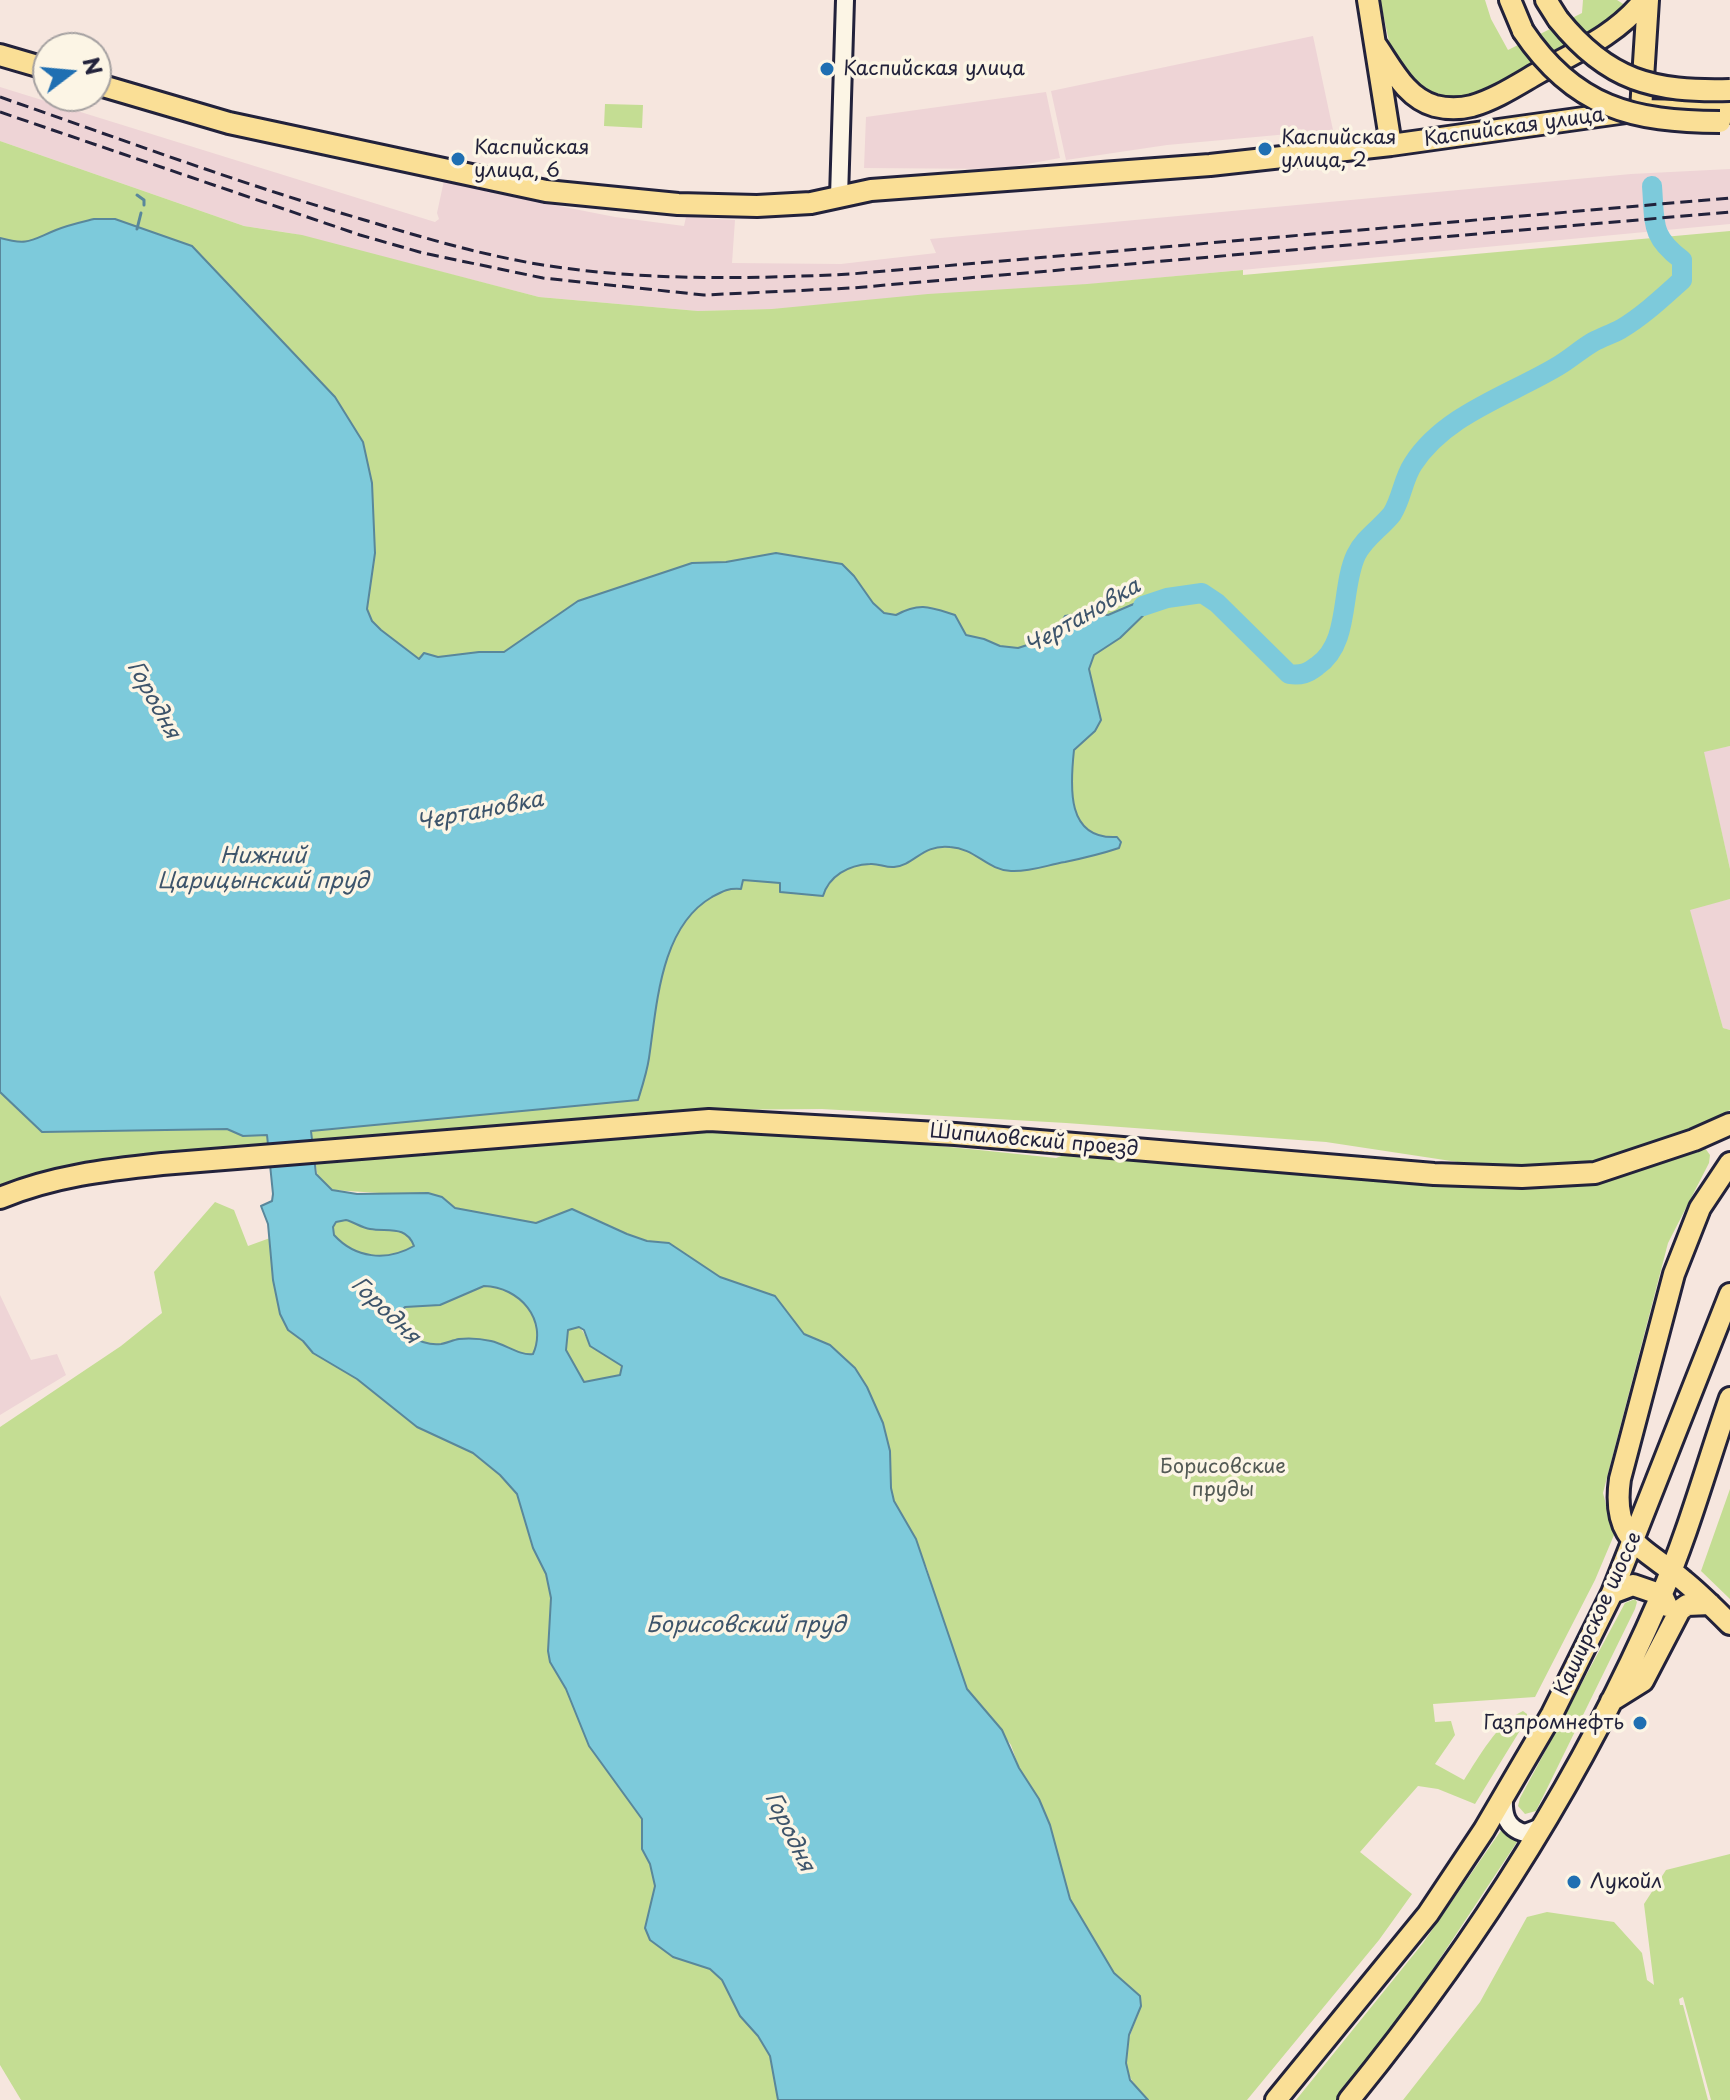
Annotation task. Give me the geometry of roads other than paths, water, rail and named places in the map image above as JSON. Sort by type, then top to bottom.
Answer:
[{"type":"main road","points":[[1368,0],[1391,145]]},
{"type":"main road","points":[[1546,0],[1583,48],[1638,81],[1673,90],[1730,90]]},
{"type":"main road","points":[[1376,45],[1414,94],[1435,106],[1461,108],[1494,98],[1600,39],[1634,14],[1646,0]]},
{"type":"main road","points":[[1641,110],[1646,0]]},
{"type":"main road","points":[[1509,1],[1523,31],[1542,58],[1566,82],[1610,107],[1664,121],[1730,122]]},
{"type":"main road","points":[[0,55],[32,64]]},
{"type":"main road","name":"Каспийская улица","points":[[112,89],[229,123],[546,191],[720,205],[811,203],[871,190],[1203,166],[1391,145],[1641,110],[1730,112]]},
{"type":"main road","name":"Шипиловский проезд","points":[[0,1198],[83,1173],[709,1120],[955,1134],[1434,1174],[1522,1177],[1595,1173],[1694,1140],[1730,1124]]},
{"type":"main road","points":[[1694,1140],[1707,1140],[1720,1145],[1725,1169],[1700,1208],[1674,1274],[1620,1479],[1619,1512],[1632,1542],[1671,1571],[1730,1624]]},
{"type":"main road","name":"Каширское шоссе","points":[[1276,2100],[1428,1914],[1484,1830],[1552,1714],[1612,1593],[1730,1294]]},
{"type":"main road","points":[[1349,2100],[1445,1976],[1541,1827],[1611,1701],[1662,1595],[1730,1398]]},
{"type":"main road","points":[[1612,1593],[1633,1585],[1662,1595],[1669,1608],[1671,1625]]},
{"type":"main road","points":[[1611,1701],[1643,1681],[1680,1610],[1687,1605],[1710,1604]]},
{"type":"street","points":[[839,197],[845,0]]},
{"type":"street","points":[[1504,1795],[1503,1811],[1510,1826],[1525,1833],[1541,1827]]},
{"type":"water","name":"Нижний Царицынский пруд","points":[[94,219],[115,219],[192,246],[335,397],[363,442],[372,483],[375,553],[367,609],[372,621],[381,630],[419,659],[424,653],[438,657],[504,652],[578,601],[692,563],[726,562],[776,553],[842,564],[884,613],[896,615],[919,607],[939,610],[955,615],[966,635],[1000,646],[1018,648],[1052,637],[1065,616],[1108,615],[1136,603],[1167,598],[1154,605],[1120,638],[1094,655],[1089,669],[1101,720],[1095,731],[1074,750],[1072,795],[1080,821],[1100,836],[1117,837],[1121,842],[1119,848],[1039,868],[1011,871],[995,867],[959,848],[940,847],[901,865],[870,864],[847,869],[835,877],[823,896],[780,892],[780,883],[743,880],[741,889],[712,897],[695,910],[681,927],[671,947],[638,1100],[311,1131],[316,1174],[332,1190],[357,1194],[428,1193],[442,1197],[455,1208],[536,1223],[572,1209],[627,1234],[647,1241],[669,1243],[720,1277],[775,1296],[804,1334],[830,1345],[855,1368],[883,1423],[890,1451],[894,1501],[916,1539],[967,1689],[1002,1730],[1019,1768],[1039,1799],[1050,1825],[1070,1899],[1114,1973],[1140,1996],[1141,2006],[1129,2035],[1126,2063],[1130,2080],[1148,2100],[778,2100],[770,2056],[740,2016],[722,1980],[710,1969],[673,1957],[650,1940],[645,1928],[655,1886],[650,1864],[642,1849],[642,1819],[589,1746],[566,1689],[550,1662],[551,1598],[546,1574],[533,1548],[517,1494],[473,1453],[417,1427],[357,1379],[313,1353],[288,1330],[280,1314],[273,1280],[268,1224],[261,1206],[272,1201],[273,1194],[267,1135],[243,1136],[227,1129],[42,1132],[0,1092],[0,238],[30,241]],"holes":[[[346,1220],[367,1228],[401,1232],[411,1239],[414,1246],[382,1256],[361,1253],[334,1235],[336,1222]],[[484,1286],[509,1292],[528,1308],[534,1318],[537,1341],[533,1354],[480,1339],[426,1343],[413,1337],[403,1327],[400,1313],[405,1307],[440,1305]],[[579,1327],[584,1330],[590,1346],[622,1366],[620,1375],[584,1382],[566,1350],[568,1330]]]},
{"type":"waterway","name":"Чертановка","points":[[1143,606],[1167,598],[1202,593],[1217,603],[1289,674],[1297,675],[1317,666],[1328,656],[1340,630],[1356,555],[1363,543],[1392,514],[1413,464],[1426,447],[1460,419],[1629,324],[1682,280],[1682,260],[1664,244],[1656,228],[1652,186]]},
{"type":"waterway","points":[[137,195],[144,200],[144,205]]},
{"type":"waterway","points":[[137,229],[141,213]]},
{"type":"railway","points":[[0,97],[270,191],[451,245],[543,265],[620,274],[735,278],[851,274],[1730,198]]},
{"type":"railway","points":[[0,112],[360,235],[423,253],[543,278],[704,295],[852,288],[1730,212]]},
{"type":"place","name":"Каспийская улица","points":[[827,69]]},
{"type":"place","name":"Каспийская улица, 2","points":[[1265,149]]},
{"type":"place","name":"Каспийская улица, 6","points":[[458,159]]},
{"type":"place","name":"Газпромнефть","points":[[1640,1723]]},
{"type":"place","name":"Лукойл","points":[[1574,1882]]},
{"type":"water label","name":"Городня","points":[[153,700]]},
{"type":"water label","name":"Городня","points":[[385,1311]]},
{"type":"water label","name":"Борисовский пруд","points":[[746,1626]]},
{"type":"water label","name":"Городня","points":[[789,1832]]},
{"type":"park label","name":"Борисовские пруды","points":[[1223,1478]]}]
